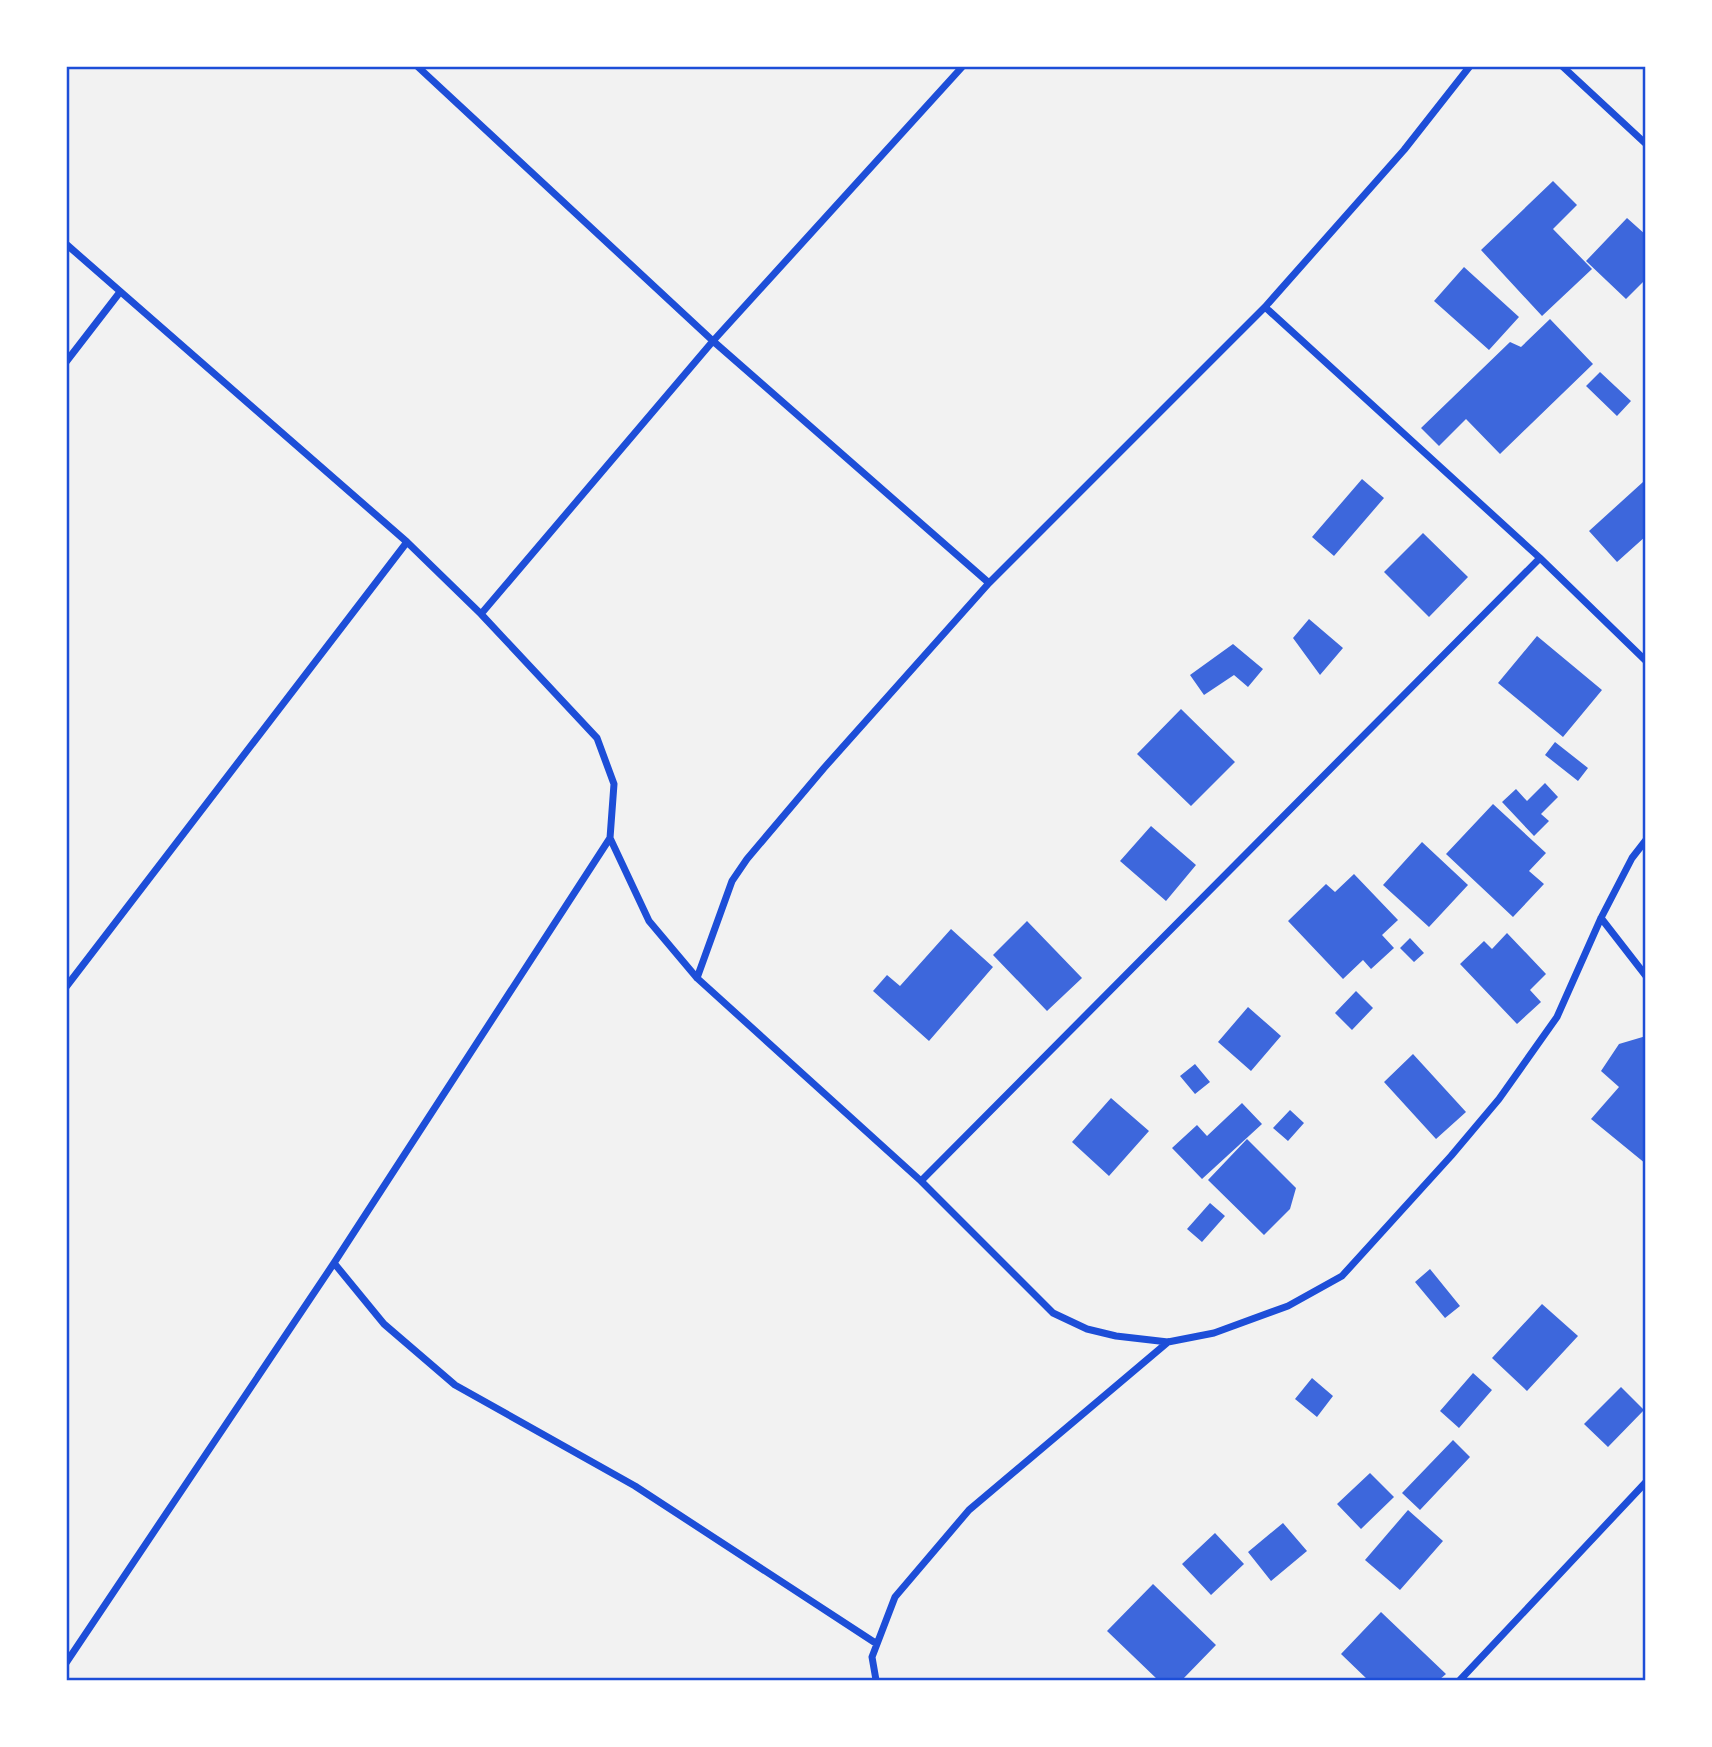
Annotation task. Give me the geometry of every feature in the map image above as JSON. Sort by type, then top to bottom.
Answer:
[{"type":"street","points":[[417,66],[713,341],[989,583]]},
{"type":"street","points":[[481,614],[713,341],[963,66]]},
{"type":"street","points":[[697,978],[732,881],[747,859],[824,768],[989,583],[1265,307],[1404,150],[1470,66]]},
{"type":"street","points":[[1562,66],[1646,144]]},
{"type":"street","points":[[66,244],[407,542],[481,614],[597,738],[614,784],[610,838],[334,1264],[66,1663]]},
{"type":"street","points":[[66,362],[120,292]]},
{"type":"street","points":[[1265,307],[1540,558],[1646,661]]},
{"type":"street","points":[[66,987],[407,542]]},
{"type":"street","points":[[921,1181],[1540,558]]},
{"type":"street","points":[[610,838],[649,921],[697,978],[921,1181],[1053,1313],[1087,1329],[1116,1336],[1168,1342],[1214,1333],[1288,1306],[1342,1276],[1499,1099],[1557,1017],[1601,918],[1632,858],[1646,840]]},
{"type":"street","points":[[1601,918],[1646,976]]},
{"type":"street","points":[[334,1264],[384,1324],[455,1385],[635,1486],[877,1644]]},
{"type":"street","points":[[876,1681],[872,1657],[895,1597],[969,1510],[1168,1342]]},
{"type":"street","points":[[1460,1681],[1646,1482]]},
{"type":"building","points":[[1553,181],[1577,205],[1553,229],[1592,269],[1542,316],[1481,250]]},
{"type":"building","points":[[1627,218],[1646,235],[1646,279],[1626,299],[1586,261]]},
{"type":"building","points":[[1464,267],[1519,317],[1489,350],[1434,301]]},
{"type":"building","points":[[1550,319],[1593,364],[1500,454],[1466,419],[1439,446],[1421,428],[1510,342],[1521,347]]},
{"type":"building","points":[[1600,372],[1631,401],[1617,416],[1586,386]]},
{"type":"building","points":[[1362,479],[1384,498],[1334,556],[1312,537]]},
{"type":"building","points":[[1643,482],[1646,484],[1646,536],[1617,562],[1589,531]]},
{"type":"building","points":[[1423,533],[1468,577],[1429,617],[1384,572]]},
{"type":"building","points":[[1309,619],[1343,648],[1320,675],[1293,638]]},
{"type":"building","points":[[1537,636],[1602,690],[1563,737],[1498,683]]},
{"type":"building","points":[[1233,644],[1263,669],[1248,687],[1234,675],[1204,695],[1190,675]]},
{"type":"building","points":[[1181,709],[1235,762],[1191,806],[1137,754]]},
{"type":"building","points":[[1555,742],[1588,768],[1578,781],[1545,755]]},
{"type":"building","points":[[1545,783],[1558,797],[1541,814],[1549,821],[1534,836],[1502,802],[1516,789],[1527,801]]},
{"type":"building","points":[[1493,804],[1546,853],[1529,871],[1544,884],[1513,917],[1446,854]]},
{"type":"building","points":[[1151,826],[1196,865],[1166,901],[1120,861]]},
{"type":"building","points":[[1422,842],[1468,885],[1429,927],[1383,885]]},
{"type":"building","points":[[1354,874],[1398,920],[1382,935],[1394,948],[1371,969],[1363,960],[1343,979],[1288,921],[1326,884],[1335,892]]},
{"type":"building","points":[[1027,921],[1082,978],[1047,1011],[993,955]]},
{"type":"building","points":[[951,929],[993,967],[929,1041],[873,991],[887,975],[900,986]]},
{"type":"building","points":[[1507,933],[1546,974],[1530,990],[1541,1002],[1517,1024],[1460,964],[1484,941],[1492,949]]},
{"type":"building","points":[[1410,938],[1424,953],[1414,962],[1400,948]]},
{"type":"building","points":[[1356,991],[1373,1008],[1352,1030],[1335,1013]]},
{"type":"building","points":[[1248,1007],[1281,1036],[1251,1071],[1218,1042]]},
{"type":"building","points":[[1646,1036],[1646,1164],[1591,1119],[1619,1087],[1601,1071],[1619,1044]]},
{"type":"building","points":[[1413,1054],[1466,1112],[1436,1139],[1384,1082]]},
{"type":"building","points":[[1195,1064],[1210,1082],[1195,1094],[1180,1076]]},
{"type":"building","points":[[1111,1098],[1149,1131],[1109,1176],[1072,1142]]},
{"type":"building","points":[[1242,1103],[1262,1124],[1202,1179],[1172,1148],[1197,1125],[1207,1136]]},
{"type":"building","points":[[1290,1110],[1304,1123],[1288,1141],[1273,1128]]},
{"type":"building","points":[[1247,1139],[1296,1188],[1290,1209],[1264,1235],[1208,1180]]},
{"type":"building","points":[[1210,1203],[1225,1216],[1202,1242],[1187,1229]]},
{"type":"building","points":[[1430,1269],[1460,1306],[1445,1318],[1415,1282]]},
{"type":"building","points":[[1542,1304],[1578,1336],[1527,1391],[1492,1358]]},
{"type":"building","points":[[1473,1373],[1492,1390],[1459,1428],[1440,1411]]},
{"type":"building","points":[[1312,1378],[1333,1396],[1317,1417],[1295,1399]]},
{"type":"building","points":[[1621,1387],[1644,1410],[1608,1447],[1584,1424]]},
{"type":"building","points":[[1453,1440],[1470,1457],[1420,1510],[1402,1493]]},
{"type":"building","points":[[1370,1473],[1394,1497],[1361,1529],[1337,1504]]},
{"type":"building","points":[[1408,1510],[1443,1541],[1400,1590],[1365,1560]]},
{"type":"building","points":[[1283,1523],[1307,1551],[1271,1581],[1248,1552]]},
{"type":"building","points":[[1215,1533],[1244,1564],[1211,1595],[1182,1564]]},
{"type":"building","points":[[1153,1584],[1216,1645],[1182,1680],[1158,1680],[1107,1631]]},
{"type":"building","points":[[1381,1612],[1446,1674],[1439,1680],[1368,1680],[1341,1654]]}]
